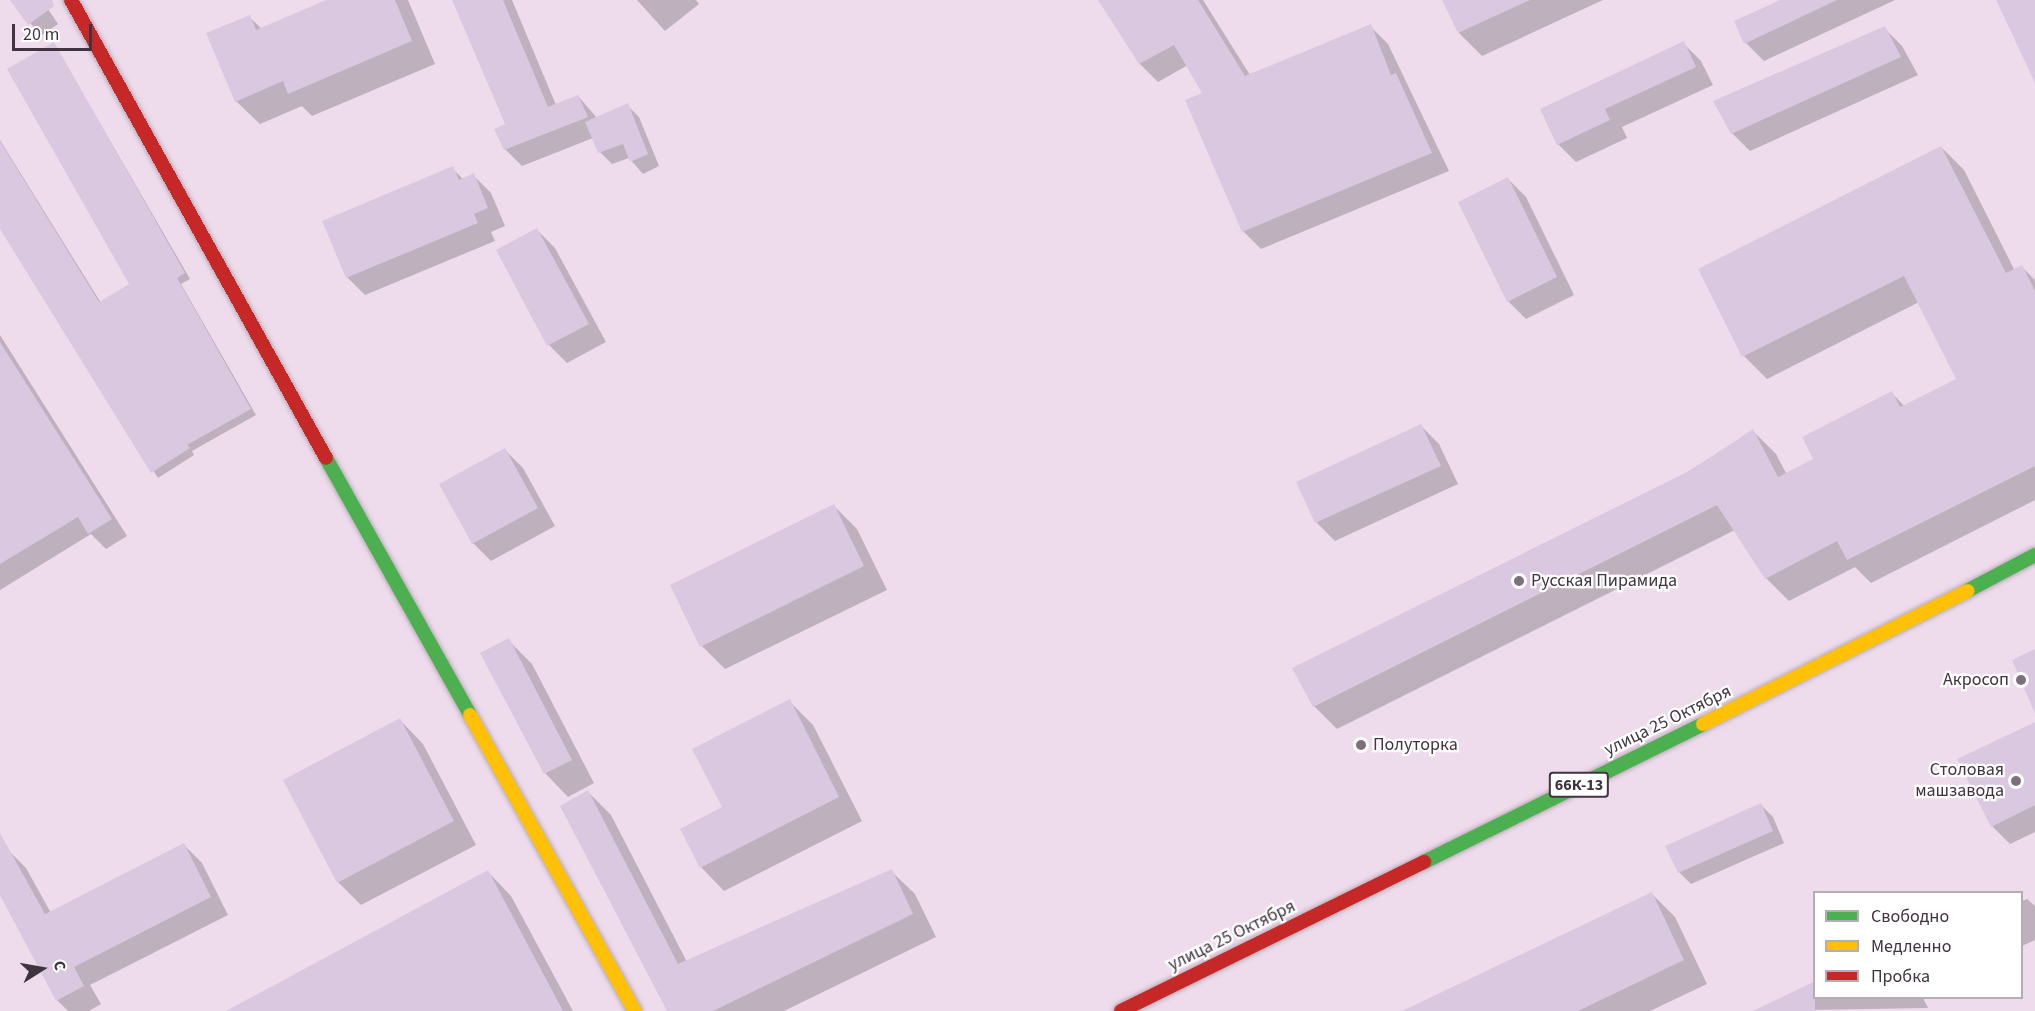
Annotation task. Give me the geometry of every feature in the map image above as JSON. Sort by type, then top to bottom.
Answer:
[{"type":"street","points":[[70,0],[635,1011]]},
{"type":"street","name":"улица 25 Октября","points":[[1121,1011],[1853,650],[2035,555]]},
{"type":"building","points":[[10,0],[52,0],[54,6],[28,25]]},
{"type":"building","points":[[326,0],[395,0],[412,41],[288,94],[283,81],[235,102],[206,33],[250,15],[256,30]]},
{"type":"building","points":[[452,0],[503,0],[548,107],[578,95],[588,117],[504,150],[494,129],[505,124]]},
{"type":"building","points":[[1098,0],[1198,0],[1245,76],[1371,24],[1391,75],[1396,73],[1432,153],[1242,232],[1185,100],[1202,93],[1174,45],[1139,64]]},
{"type":"building","points":[[1442,0],[1530,0],[1458,33]]},
{"type":"building","points":[[1780,0],[1837,0],[1744,44],[1734,21]]},
{"type":"building","points":[[1996,0],[2035,0],[2035,83]]},
{"type":"building","points":[[1885,26],[1901,57],[1731,134],[1713,101]]},
{"type":"building","points":[[1684,41],[1696,67],[1605,109],[1610,120],[1557,145],[1540,109]]},
{"type":"building","points":[[54,42],[185,273],[177,278],[251,409],[187,445],[190,448],[151,473],[0,229],[0,141],[99,302],[129,284],[7,69]]},
{"type":"building","points":[[628,103],[648,154],[630,162],[623,144],[598,153],[585,122]]},
{"type":"building","points":[[1941,146],[2006,273],[2022,265],[2035,291],[2035,466],[1847,560],[1837,541],[1765,579],[1717,505],[1313,707],[1292,668],[1693,469],[1753,429],[1778,477],[1813,459],[1802,437],[1892,391],[1900,407],[1956,379],[1904,276],[1742,357],[1698,269]]},
{"type":"building","points":[[453,166],[459,180],[474,173],[488,208],[474,214],[478,223],[346,278],[322,221]]},
{"type":"building","points":[[1508,177],[1557,277],[1507,302],[1458,202]]},
{"type":"building","points":[[537,228],[589,324],[547,346],[496,250]]},
{"type":"building","points":[[0,342],[112,519],[88,534],[78,517],[0,564]]},
{"type":"building","points":[[1421,424],[1441,466],[1315,523],[1296,482]]},
{"type":"building","points":[[505,448],[538,508],[472,544],[439,484]]},
{"type":"building","points":[[834,504],[864,566],[700,647],[670,585]]},
{"type":"building","points":[[509,638],[572,760],[544,774],[480,653]]},
{"type":"building","points":[[2035,649],[2035,714],[2012,660]]},
{"type":"building","points":[[790,699],[839,797],[700,868],[680,829],[722,807],[692,749]]},
{"type":"building","points":[[400,718],[454,821],[337,883],[283,780]]},
{"type":"building","points":[[2035,722],[2035,805],[1991,827],[1957,759]]},
{"type":"building","points":[[588,790],[678,964],[892,869],[913,914],[713,1011],[667,1011],[560,806]]},
{"type":"building","points":[[1761,803],[1773,831],[1678,873],[1665,846]]},
{"type":"building","points":[[0,833],[45,914],[184,843],[211,897],[74,967],[84,986],[56,1001],[0,895]]},
{"type":"building","points":[[488,870],[563,1011],[226,1011]]},
{"type":"building","points":[[1652,892],[1684,960],[1578,1011],[1402,1011]]},
{"type":"building","points":[[1813,982],[1815,1011],[1753,1011]]},
{"type":"traffic: fast","points":[[326,458],[470,715]]},
{"type":"traffic: fast","points":[[1967,591],[2035,555]]},
{"type":"traffic: fast","points":[[1424,862],[1703,724]]},
{"type":"traffic: slow","points":[[1703,724],[1967,591]]},
{"type":"traffic: slow","points":[[470,715],[635,1011]]},
{"type":"traffic: jam","points":[[71,0],[326,458]]},
{"type":"traffic: jam","points":[[1121,1011],[1424,862]]},
{"type":"place","name":"Русская Пирамида","points":[[1519,581]]},
{"type":"place","name":"Акросоп","points":[[2021,680]]},
{"type":"place","name":"Полуторка","points":[[1361,745]]},
{"type":"place","name":"Столовая машзавода","points":[[2016,781]]}]
